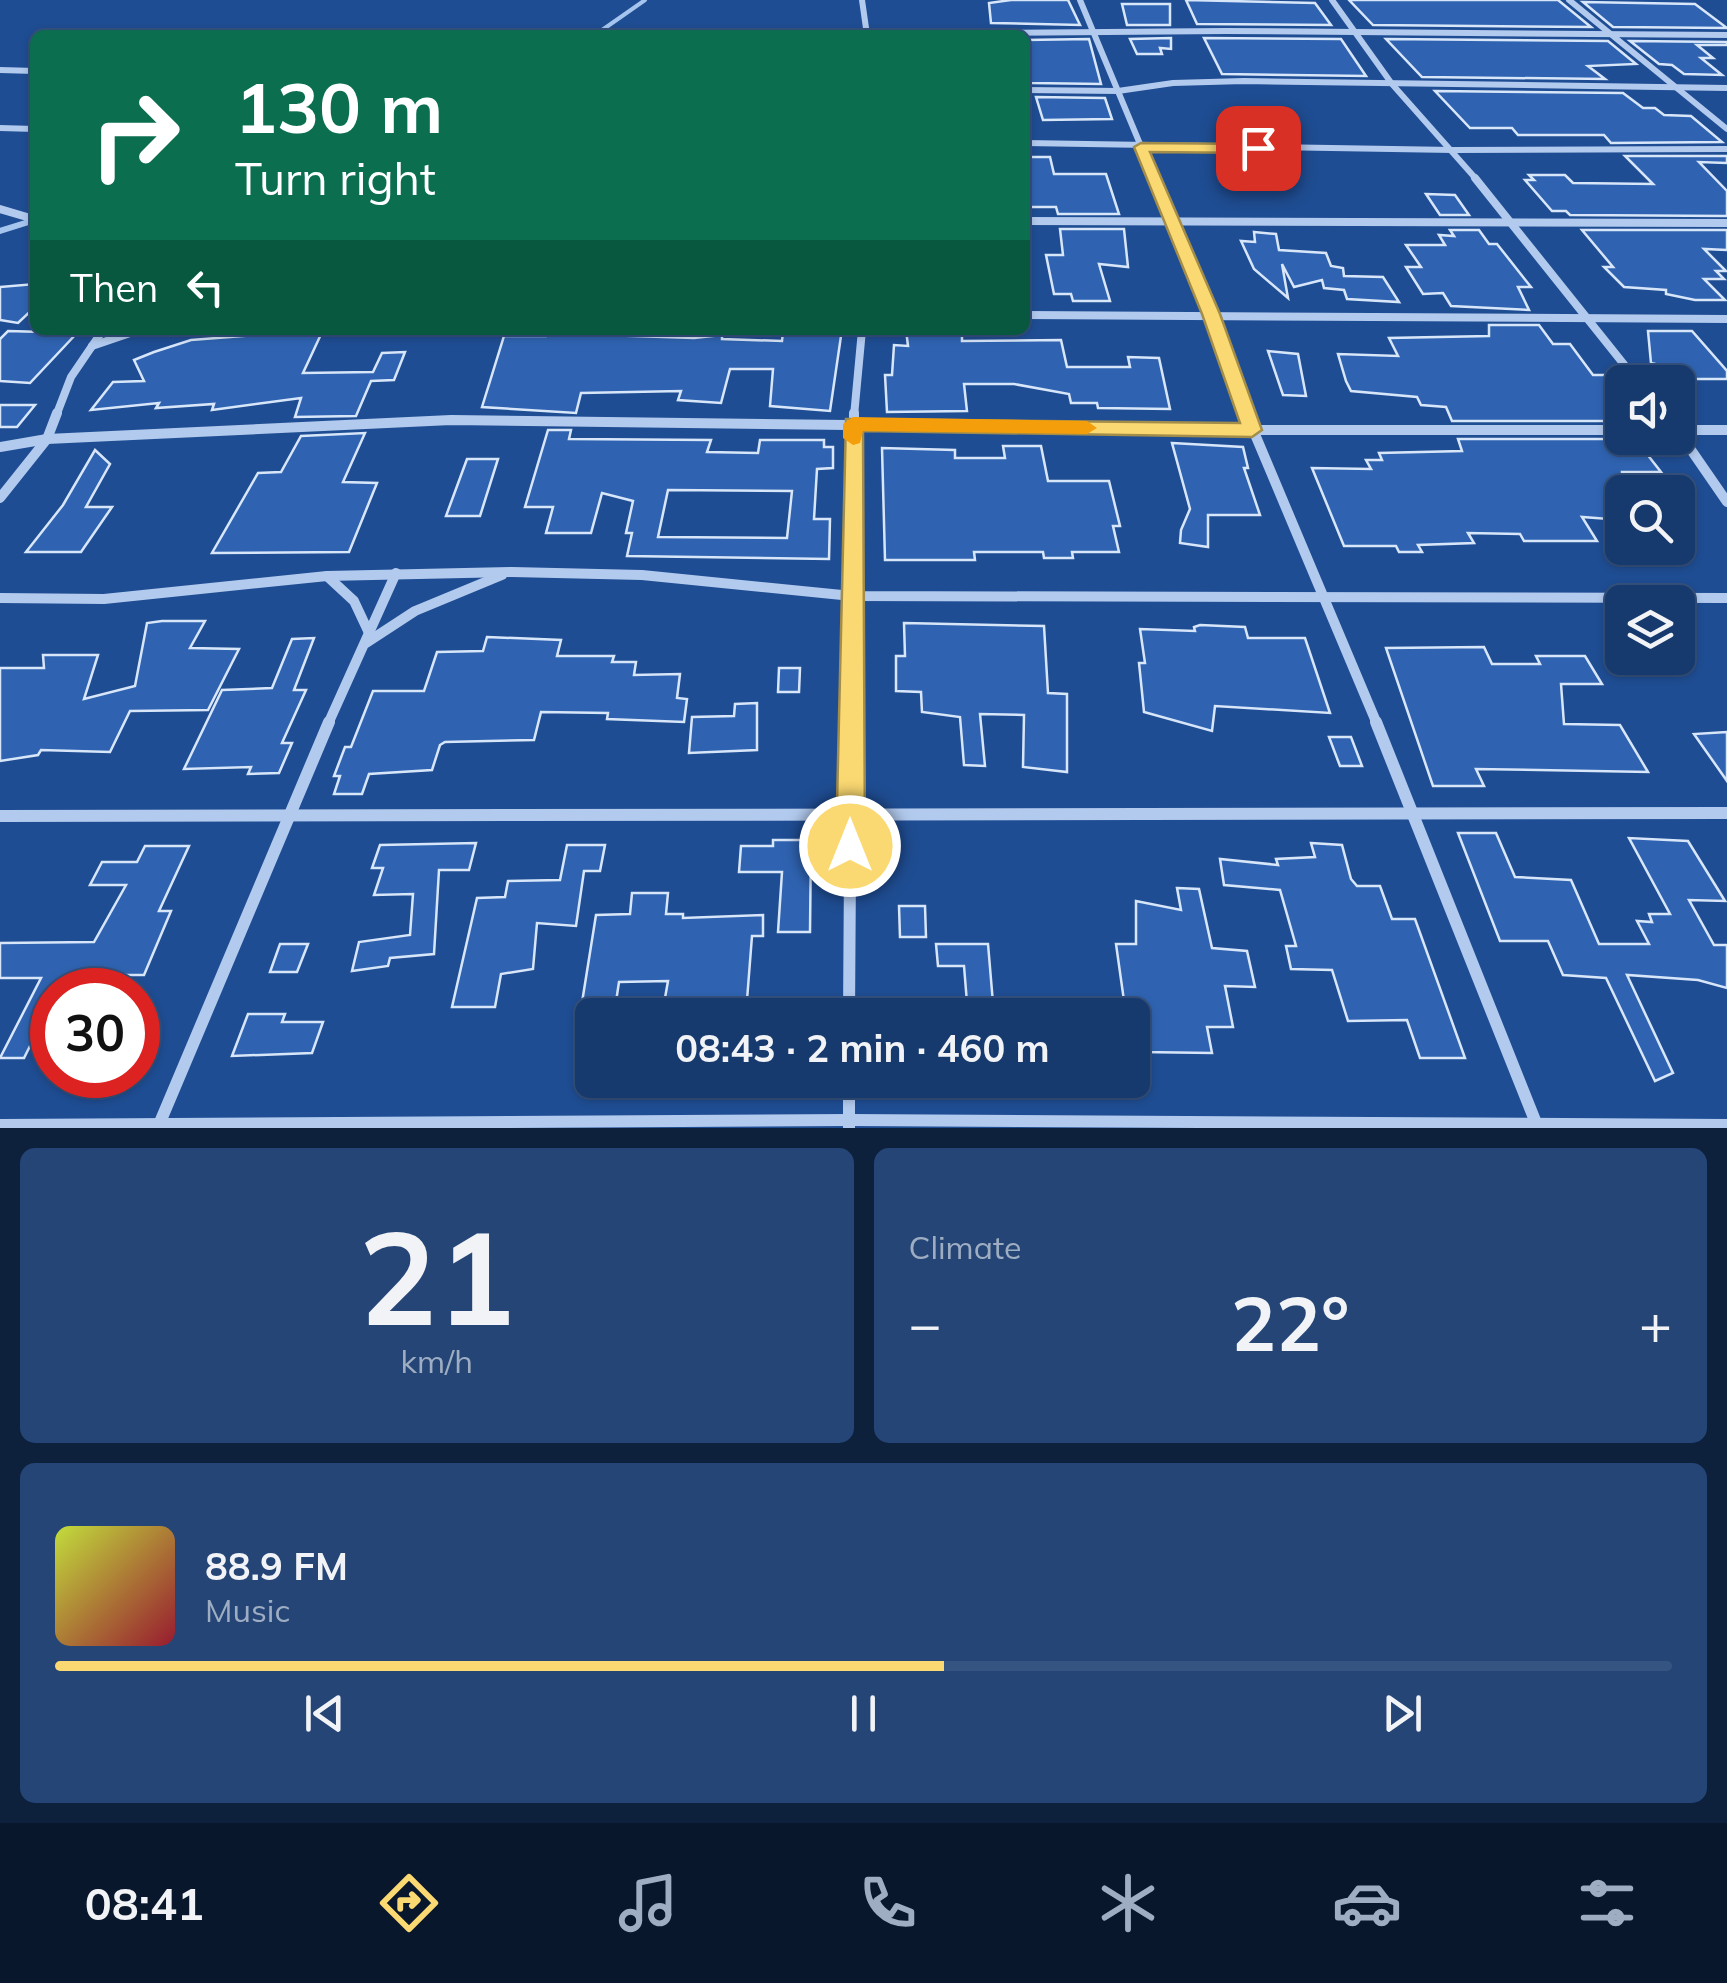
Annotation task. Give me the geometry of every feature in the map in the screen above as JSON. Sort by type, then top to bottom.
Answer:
[{"type":"street","points":[[862,0],[866,30]]},
{"type":"street","points":[[1080,0],[1211,314],[1252,430],[1326,597],[1537,1127]]},
{"type":"street","points":[[1332,0],[1392,84],[1453,150],[1624,365]]},
{"type":"street","points":[[1569,0],[1727,129]]},
{"type":"street","points":[[1030,34],[1727,35]]},
{"type":"street","points":[[0,70],[30,71]]},
{"type":"street","points":[[1030,90],[1118,91],[1173,83],[1244,81],[1727,88]]},
{"type":"street","points":[[0,128],[30,128]]},
{"type":"street","points":[[1030,143],[1453,150],[1727,149]]},
{"type":"street","points":[[0,209],[27,217]]},
{"type":"street","points":[[1030,222],[1727,223]]},
{"type":"street","points":[[1030,316],[1727,319]]},
{"type":"street","points":[[0,498],[47,439],[71,377],[99,335]]},
{"type":"street","points":[[90,346],[124,335]]},
{"type":"street","points":[[849,998],[853,424],[862,335]]},
{"type":"street","points":[[0,446],[47,439],[451,420],[1252,430],[1605,430]]},
{"type":"street","points":[[1695,431],[1727,430]]},
{"type":"street","points":[[1695,455],[1727,502]]},
{"type":"street","points":[[366,639],[415,611],[512,572]]},
{"type":"street","points":[[0,598],[158,596],[327,576],[512,572],[642,575],[852,596],[1727,598]]},
{"type":"street","points":[[158,1126],[288,812],[396,573]]},
{"type":"street","points":[[327,576],[350,594],[364,612],[366,639]]},
{"type":"street","points":[[0,816],[851,812],[1414,818],[1727,813]]},
{"type":"street","points":[[848,1124],[849,1098]]},
{"type":"street","points":[[0,1125],[1727,1125]]},
{"type":"building","points":[[1068,0],[1080,25],[991,23],[989,3]]},
{"type":"building","points":[[1186,0],[1315,3],[1331,25],[1197,24]]},
{"type":"building","points":[[1349,0],[1558,0],[1591,27],[1373,25]]},
{"type":"building","points":[[1583,2],[1695,4],[1727,28],[1613,27]]},
{"type":"building","points":[[1122,4],[1170,4],[1170,25],[1127,25]]},
{"type":"building","points":[[1171,38],[1171,49],[1160,48],[1162,54],[1137,54],[1130,39]]},
{"type":"building","points":[[1204,38],[1341,39],[1366,76],[1222,74]]},
{"type":"building","points":[[1089,39],[1101,84],[1031,83],[1030,40]]},
{"type":"building","points":[[1386,39],[1608,41],[1636,64],[1588,66],[1605,79],[1422,77]]},
{"type":"building","points":[[1630,41],[1727,42],[1697,45],[1713,58],[1701,58],[1722,75],[1684,74],[1672,65],[1659,64]]},
{"type":"building","points":[[1435,91],[1623,93],[1643,108],[1655,108],[1664,115],[1691,116],[1722,142],[1611,143],[1604,135],[1518,135],[1512,128],[1470,128]]},
{"type":"building","points":[[1036,97],[1105,98],[1112,119],[1043,120]]},
{"type":"building","points":[[1625,156],[1727,156],[1727,163],[1699,162],[1727,191],[1727,216],[1570,215],[1566,211],[1552,211],[1525,180],[1534,180],[1529,175],[1565,175],[1573,183],[1653,184]]},
{"type":"building","points":[[1030,157],[1050,157],[1054,174],[1106,174],[1119,214],[1058,214],[1056,207],[1030,207]]},
{"type":"building","points":[[1426,194],[1455,195],[1469,215],[1440,215]]},
{"type":"building","points":[[1060,229],[1124,229],[1128,267],[1099,264],[1110,301],[1073,301],[1071,294],[1054,294],[1046,255],[1063,255]]},
{"type":"building","points":[[1450,230],[1479,230],[1489,244],[1497,244],[1531,287],[1518,287],[1529,310],[1451,306],[1443,293],[1423,294],[1406,267],[1421,267],[1406,245],[1445,245],[1439,235],[1454,236]]},
{"type":"building","points":[[1582,230],[1727,230],[1727,250],[1704,249],[1726,271],[1716,271],[1724,279],[1704,279],[1725,300],[1695,300],[1666,294],[1666,290],[1624,287],[1604,267],[1613,267]]},
{"type":"building","points":[[1254,232],[1276,234],[1279,250],[1326,253],[1331,266],[1343,268],[1344,276],[1383,277],[1399,302],[1347,299],[1344,290],[1324,288],[1322,280],[1294,287],[1282,264],[1288,298],[1254,269],[1241,241],[1255,242]]},
{"type":"building","points":[[30,284],[30,312],[18,323],[0,320],[0,287]]},
{"type":"building","points":[[1489,325],[1539,325],[1553,344],[1570,344],[1593,375],[1605,375],[1605,421],[1452,421],[1446,407],[1421,405],[1417,397],[1351,391],[1338,354],[1398,356],[1389,338],[1489,336]]},
{"type":"building","points":[[8,331],[75,335],[30,383],[0,381],[0,339]]},
{"type":"building","points":[[1648,331],[1692,331],[1727,371],[1727,379],[1695,379],[1695,365],[1651,363]]},
{"type":"building","points":[[321,335],[303,373],[373,372],[382,353],[405,352],[394,380],[371,381],[356,416],[295,417],[301,398],[212,410],[214,404],[156,408],[159,403],[91,410],[113,382],[144,381],[134,360],[191,340]]},
{"type":"building","points":[[722,335],[722,339],[782,341],[783,335],[841,336],[830,411],[770,406],[773,369],[730,369],[721,403],[678,400],[681,391],[581,393],[576,413],[482,407],[504,336]]},
{"type":"building","points":[[907,335],[962,335],[962,341],[1061,340],[1067,367],[1130,367],[1128,357],[1159,358],[1170,409],[1098,408],[1097,403],[1071,403],[1069,394],[1014,384],[964,384],[967,411],[887,412],[885,375],[892,375],[894,345],[908,346]]},
{"type":"building","points":[[1268,351],[1298,354],[1306,396],[1283,395]]},
{"type":"building","points":[[0,405],[35,405],[17,427],[0,427]]},
{"type":"building","points":[[548,430],[571,430],[569,439],[711,440],[707,452],[758,453],[760,440],[824,440],[824,447],[833,447],[833,468],[817,469],[814,519],[830,519],[829,559],[627,556],[632,533],[626,533],[633,501],[602,493],[591,533],[546,533],[553,507],[525,507]],"holes":[[[668,490],[792,491],[787,538],[658,537]]]},
{"type":"building","points":[[365,433],[343,482],[377,483],[349,552],[212,553],[258,473],[281,472],[301,436]]},
{"type":"building","points":[[1458,439],[1605,439],[1605,455],[1648,455],[1661,472],[1605,475],[1605,519],[1582,517],[1597,541],[1524,541],[1520,534],[1468,533],[1474,543],[1418,545],[1422,552],[1399,552],[1396,546],[1344,546],[1312,468],[1371,469],[1366,460],[1382,460],[1379,453],[1462,451]]},
{"type":"building","points":[[1172,443],[1243,447],[1248,468],[1244,468],[1260,515],[1208,515],[1208,547],[1180,543],[1190,509]]},
{"type":"building","points":[[1003,446],[1041,446],[1048,481],[1109,481],[1120,526],[1113,526],[1119,552],[1072,552],[1073,558],[1044,558],[1043,552],[974,552],[975,560],[885,560],[882,448],[955,450],[955,458],[1005,458]]},
{"type":"building","points":[[95,450],[110,464],[86,507],[112,507],[81,552],[26,552],[63,505]]},
{"type":"building","points":[[467,459],[498,459],[480,516],[446,516]]},
{"type":"building","points":[[205,621],[190,648],[239,649],[208,710],[130,711],[110,752],[41,750],[38,755],[0,761],[0,668],[44,668],[43,655],[98,655],[84,699],[135,686],[147,623]]},
{"type":"building","points":[[904,623],[1044,626],[1048,693],[1067,694],[1067,772],[1023,767],[1024,715],[980,714],[985,766],[964,765],[960,717],[922,712],[921,692],[896,691],[896,656],[905,656]]},
{"type":"building","points":[[1194,627],[1245,627],[1248,638],[1305,638],[1330,713],[1215,706],[1212,731],[1144,712],[1139,663],[1145,663],[1140,629],[1195,631]]},
{"type":"building","points":[[487,637],[561,640],[557,656],[614,656],[612,662],[636,662],[634,675],[680,674],[677,698],[687,699],[684,722],[607,719],[608,713],[541,712],[534,740],[445,742],[440,745],[432,770],[369,774],[362,794],[334,794],[340,776],[334,776],[345,747],[351,747],[373,691],[424,691],[437,652],[483,651]]},
{"type":"building","points":[[314,638],[294,690],[306,690],[282,743],[292,743],[279,773],[248,774],[251,767],[184,769],[222,690],[272,688],[292,639]]},
{"type":"building","points":[[1484,647],[1492,664],[1540,664],[1536,656],[1585,656],[1602,684],[1561,684],[1564,724],[1620,725],[1648,772],[1476,769],[1484,786],[1433,786],[1386,648]]},
{"type":"building","points":[[779,668],[800,668],[799,692],[778,692]]},
{"type":"building","points":[[757,703],[757,750],[689,753],[692,717],[734,716],[735,704]]},
{"type":"building","points":[[1727,732],[1727,781],[1694,734]]},
{"type":"building","points":[[1329,737],[1351,737],[1362,766],[1340,766]]},
{"type":"building","points":[[1458,833],[1496,833],[1515,877],[1571,880],[1599,944],[1649,944],[1637,921],[1652,922],[1649,914],[1670,914],[1629,838],[1688,841],[1725,901],[1689,900],[1714,945],[1727,945],[1727,988],[1698,980],[1627,975],[1673,1073],[1655,1081],[1606,978],[1563,975],[1548,941],[1500,941]]},
{"type":"building","points":[[773,840],[811,840],[810,932],[778,932],[782,872],[739,872],[741,846],[773,846]]},
{"type":"building","points":[[476,843],[469,870],[439,870],[434,954],[390,958],[388,966],[352,971],[359,942],[410,935],[413,894],[374,895],[383,868],[372,868],[380,845]]},
{"type":"building","points":[[1311,843],[1342,845],[1351,879],[1357,886],[1380,886],[1392,919],[1415,919],[1465,1058],[1420,1058],[1407,1020],[1348,1021],[1332,970],[1291,969],[1286,946],[1296,946],[1280,890],[1224,885],[1220,859],[1278,865],[1276,859],[1315,857]]},
{"type":"building","points":[[567,845],[605,845],[600,871],[584,871],[576,926],[537,923],[533,969],[501,974],[495,1007],[452,1007],[477,898],[505,897],[508,881],[560,880]]},
{"type":"building","points":[[145,846],[189,846],[159,911],[171,911],[147,968],[30,968],[30,978],[0,978],[0,943],[94,942],[126,885],[90,885],[102,862],[137,862]]},
{"type":"building","points":[[1177,888],[1199,889],[1212,948],[1247,951],[1255,987],[1225,986],[1233,1027],[1207,1027],[1212,1053],[1150,1052],[1150,998],[1124,998],[1116,944],[1136,944],[1136,901],[1181,910]]},
{"type":"building","points":[[632,893],[668,893],[666,914],[683,914],[683,918],[763,915],[763,936],[752,936],[747,998],[665,998],[668,981],[619,982],[617,998],[583,998],[596,915],[630,914]]},
{"type":"building","points":[[899,906],[925,906],[926,937],[900,937]]},
{"type":"building","points":[[280,944],[308,944],[297,972],[270,972]]},
{"type":"building","points":[[936,944],[988,944],[993,998],[967,998],[964,966],[938,966]]},
{"type":"building","points":[[30,999],[30,1046],[24,1058],[0,1058]]},
{"type":"building","points":[[248,1014],[285,1014],[282,1022],[323,1022],[312,1053],[232,1056]]},
{"type":"waterway","points":[[602,30],[645,0]]},
{"type":"waterway","points":[[0,231],[30,222]]},
{"type":"slow traffic","points":[[853,438],[853,424],[1087,428]]},
{"type":"route","points":[[850,846],[853,424],[1252,430],[1211,314],[1141,147],[1258,148]]}]
